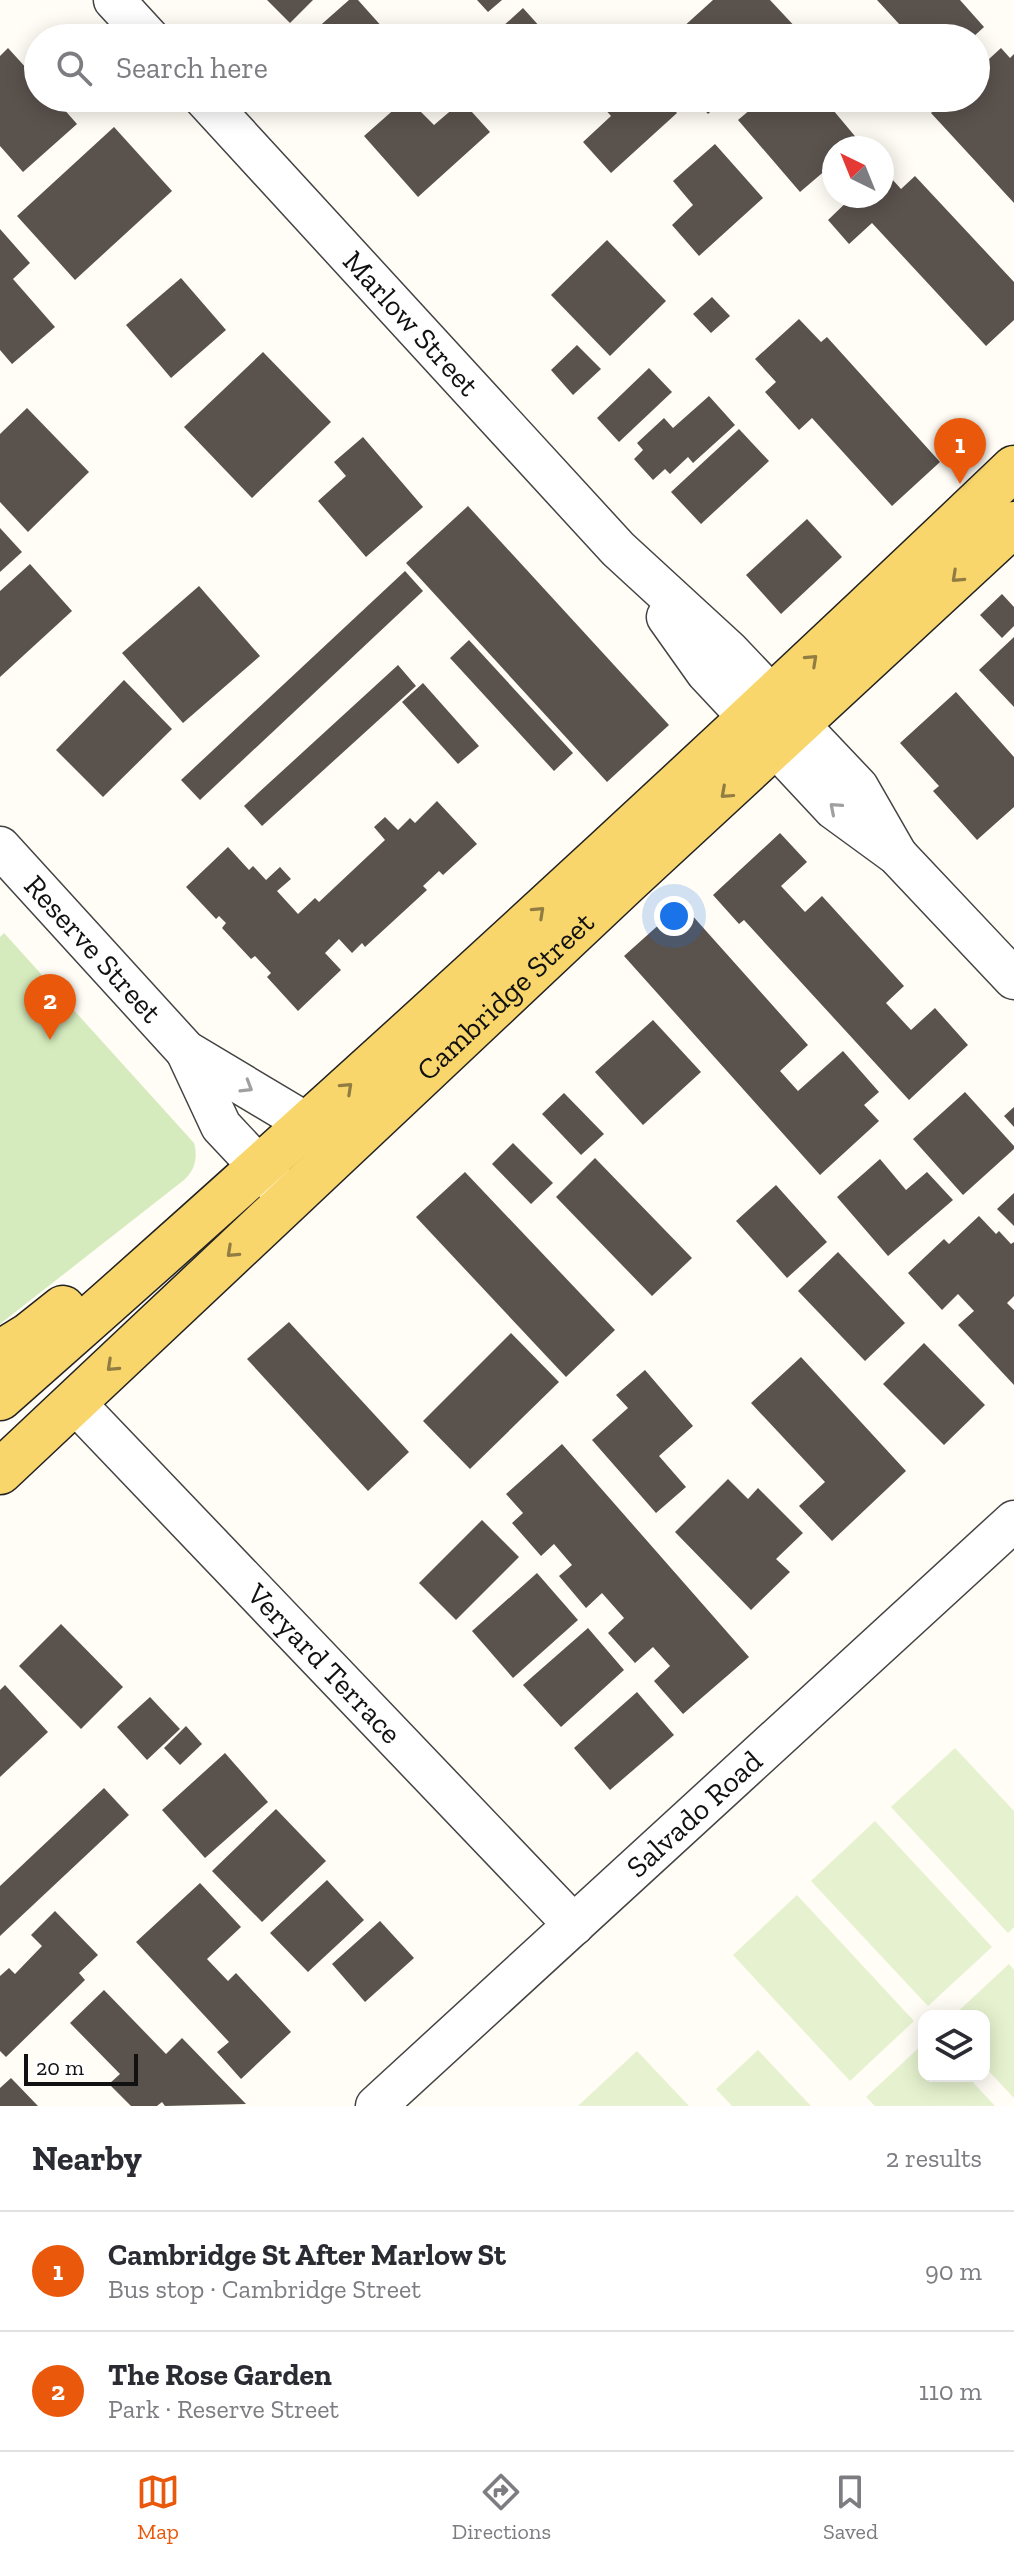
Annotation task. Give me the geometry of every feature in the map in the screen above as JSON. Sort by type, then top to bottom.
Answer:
[{"type":"main road","name":"Cambridge Street","points":[[0,1472],[74,1402],[274,1183],[628,881],[1014,468]]},
{"type":"main road","name":"Cambridge Street","points":[[0,1398],[212,1212],[274,1183],[308,1124],[774,722],[1014,524]]},
{"type":"main road","points":[[0,1353],[29,1335],[95,1282],[212,1212]]},
{"type":"street","points":[[114,0],[136,24]]},
{"type":"street","name":"Marlow Street","points":[[217,112],[618,549],[706,672],[858,787],[897,855],[1014,979]]},
{"type":"street","name":"Reserve Street","points":[[0,847],[186,1051],[308,1124]]},
{"type":"street","name":"Reserve Street","points":[[186,1051],[221,1126],[274,1183]]},
{"type":"street","name":"Veryard Terrace","points":[[74,1402],[574,1925]]},
{"type":"street","name":"Salvado Road","points":[[376,2106],[1014,1521]]},
{"type":"green space","points":[[4,933],[194,1143],[196,1153],[193,1168],[184,1180],[0,1324],[0,937]]},
{"type":"green space","points":[[955,1748],[1014,1811],[1014,1927],[1008,1933],[891,1807]]},
{"type":"green space","points":[[875,1821],[992,1947],[928,2006],[811,1881]]},
{"type":"green space","points":[[797,1895],[914,2021],[850,2081],[733,1955]]},
{"type":"green space","points":[[1009,1964],[1014,1970],[1014,2098],[990,2072],[990,2010],[959,2010]]},
{"type":"green space","points":[[918,2049],[918,2082],[973,2082],[995,2106],[875,2106],[866,2097]]},
{"type":"green space","points":[[758,2050],[811,2106],[732,2106],[716,2089]]},
{"type":"green space","points":[[637,2051],[689,2106],[578,2106]]},
{"type":"building","points":[[267,0],[313,0],[290,23]]},
{"type":"building","points":[[349,0],[358,0],[379,24],[322,24]]},
{"type":"building","points":[[477,0],[502,0],[488,12]]},
{"type":"building","points":[[713,0],[770,0],[792,24],[686,24]]},
{"type":"building","points":[[877,0],[960,0],[981,24],[899,24]]},
{"type":"building","points":[[523,8],[537,24],[505,24]]},
{"type":"building","points":[[8,48],[24,66],[24,112],[66,112],[77,124],[23,172],[0,146],[0,56]]},
{"type":"building","points":[[1001,48],[1010,58],[1014,54],[1014,203],[931,113],[990,112],[990,58]]},
{"type":"building","points":[[391,112],[421,112],[434,125],[449,112],[472,112],[490,132],[418,197],[364,136]]},
{"type":"building","points":[[607,112],[677,113],[611,173],[583,142],[611,116]]},
{"type":"building","points":[[747,112],[835,112],[855,136],[822,136],[822,173],[800,192],[738,120]]},
{"type":"building","points":[[114,127],[172,191],[75,280],[17,216]]},
{"type":"building","points":[[715,144],[763,198],[699,256],[672,225],[693,205],[673,181]]},
{"type":"building","points":[[915,176],[1014,282],[1014,320],[986,346],[872,223],[849,244],[828,220],[840,208],[894,208],[894,181],[901,189]]},
{"type":"building","points":[[0,229],[30,263],[13,279],[55,327],[12,364],[0,350]]},
{"type":"building","points":[[607,240],[666,301],[610,356],[551,295]]},
{"type":"building","points":[[181,278],[226,330],[171,378],[126,325]]},
{"type":"building","points":[[712,297],[730,316],[711,333],[693,314]]},
{"type":"building","points":[[799,319],[821,342],[827,337],[940,462],[892,506],[812,418],[799,430],[765,392],[776,382],[755,359]]},
{"type":"building","points":[[577,345],[601,369],[573,395],[551,370]]},
{"type":"building","points":[[263,352],[331,422],[252,498],[184,427]]},
{"type":"building","points":[[649,368],[672,392],[619,442],[597,418]]},
{"type":"building","points":[[709,396],[735,425],[693,463],[688,457],[670,474],[665,469],[653,480],[634,459],[643,450],[637,443],[664,418],[673,428]]},
{"type":"building","points":[[27,408],[89,472],[28,532],[0,502],[0,434]]},
{"type":"building","points":[[739,429],[769,461],[701,524],[671,492]]},
{"type":"building","points":[[363,437],[423,507],[366,557],[318,501],[346,476],[334,462]]},
{"type":"building","points":[[468,506],[669,725],[607,782],[406,563]]},
{"type":"building","points":[[807,519],[842,557],[781,614],[746,575]]},
{"type":"building","points":[[0,528],[22,552],[0,572]]},
{"type":"building","points":[[30,564],[72,611],[0,677],[0,591]]},
{"type":"building","points":[[405,571],[423,591],[200,800],[181,780]]},
{"type":"building","points":[[199,586],[260,656],[183,723],[122,653]]},
{"type":"building","points":[[1002,594],[1014,607],[1014,626],[1002,638],[980,615]]},
{"type":"building","points":[[1014,637],[1014,707],[979,670]]},
{"type":"building","points":[[469,640],[573,753],[554,771],[450,658]]},
{"type":"building","points":[[398,665],[416,686],[262,826],[244,806]]},
{"type":"building","points":[[124,680],[172,729],[103,797],[56,750]]},
{"type":"building","points":[[423,683],[479,746],[458,764],[402,702]]},
{"type":"building","points":[[956,692],[1014,757],[1014,807],[977,840],[933,791],[939,786],[900,743]]},
{"type":"building","points":[[437,801],[477,844],[443,875],[439,871],[423,886],[427,890],[365,947],[362,943],[352,953],[339,939],[325,953],[341,970],[298,1011],[267,977],[271,973],[255,956],[251,959],[222,928],[226,923],[219,916],[216,919],[186,887],[228,847],[249,870],[253,866],[266,880],[280,867],[291,879],[277,891],[298,914],[315,898],[319,902],[385,840],[374,827],[385,817],[398,830],[410,818],[415,823]]},
{"type":"building","points":[[780,833],[807,862],[781,886],[805,912],[822,896],[904,986],[886,1003],[911,1030],[935,1008],[968,1045],[909,1100],[744,920],[739,924],[713,895]]},
{"type":"building","points":[[682,904],[808,1045],[780,1071],[798,1091],[843,1051],[879,1092],[864,1105],[879,1121],[820,1175],[624,956]]},
{"type":"building","points":[[653,1020],[701,1072],[643,1125],[595,1072]]},
{"type":"building","points":[[965,1092],[1014,1149],[963,1195],[913,1139]]},
{"type":"building","points":[[564,1093],[604,1134],[581,1155],[542,1114]]},
{"type":"building","points":[[1014,1107],[1014,1127],[1004,1116]]},
{"type":"building","points":[[513,1143],[553,1183],[531,1204],[492,1164]]},
{"type":"building","points":[[595,1158],[692,1258],[652,1296],[556,1197]]},
{"type":"building","points":[[880,1159],[906,1190],[927,1172],[953,1200],[888,1256],[837,1197]]},
{"type":"building","points":[[465,1172],[615,1330],[566,1377],[416,1217]]},
{"type":"building","points":[[776,1185],[827,1242],[787,1278],[736,1221]]},
{"type":"building","points":[[1014,1193],[1014,1226],[997,1209]]},
{"type":"building","points":[[979,1216],[996,1234],[999,1231],[1011,1244],[1014,1242],[1014,1296],[1007,1303],[1014,1310],[1014,1385],[958,1325],[974,1311],[958,1294],[942,1310],[908,1273],[944,1239],[949,1244]]},
{"type":"building","points":[[838,1252],[905,1323],[865,1361],[798,1291]]},
{"type":"building","points":[[289,1322],[409,1452],[368,1491],[247,1359]]},
{"type":"building","points":[[511,1333],[559,1382],[470,1469],[423,1421]]},
{"type":"building","points":[[924,1343],[985,1405],[944,1445],[883,1384]]},
{"type":"building","points":[[801,1357],[906,1471],[832,1541],[799,1506],[825,1482],[751,1403]]},
{"type":"building","points":[[645,1370],[693,1426],[659,1456],[686,1487],[656,1513],[592,1440],[628,1408],[616,1395]]},
{"type":"building","points":[[562,1444],[749,1657],[683,1714],[654,1681],[670,1666],[653,1647],[635,1663],[608,1633],[624,1618],[602,1593],[586,1608],[559,1576],[572,1565],[554,1544],[541,1556],[512,1523],[523,1513],[506,1494]]},
{"type":"building","points":[[728,1479],[748,1499],[758,1488],[803,1533],[776,1559],[790,1572],[751,1610],[675,1532]]},
{"type":"building","points":[[482,1520],[519,1557],[456,1620],[419,1583]]},
{"type":"building","points":[[537,1573],[578,1620],[513,1678],[472,1631]]},
{"type":"building","points":[[61,1624],[123,1687],[81,1729],[19,1666]]},
{"type":"building","points":[[588,1628],[624,1670],[561,1727],[523,1685]]},
{"type":"building","points":[[5,1685],[48,1732],[0,1777],[0,1690]]},
{"type":"building","points":[[637,1692],[674,1735],[610,1790],[574,1748]]},
{"type":"building","points":[[150,1697],[180,1729],[147,1760],[117,1727]]},
{"type":"building","points":[[186,1726],[202,1744],[180,1765],[164,1748]]},
{"type":"building","points":[[225,1753],[268,1802],[205,1858],[162,1810]]},
{"type":"building","points":[[104,1788],[129,1815],[0,1936],[0,1886]]},
{"type":"building","points":[[276,1809],[326,1861],[262,1922],[212,1871]]},
{"type":"building","points":[[327,1880],[364,1920],[308,1972],[270,1933]]},
{"type":"building","points":[[200,1883],[241,1927],[207,1959],[228,1981],[236,1973],[291,2032],[241,2079],[217,2052],[229,2042],[136,1942]]},
{"type":"building","points":[[55,1911],[98,1955],[79,1973],[85,1980],[6,2057],[0,2051],[0,1976],[9,1968],[15,1974],[42,1946],[31,1935]]},
{"type":"building","points":[[380,1921],[414,1958],[365,2002],[332,1964]]},
{"type":"building","points":[[104,1990],[166,2054],[182,2038],[246,2104],[165,2106],[162,2102],[157,2106],[131,2106],[109,2084],[120,2074],[70,2023]]},
{"type":"building","points":[[11,2078],[38,2106],[0,2106],[0,2088]]},
{"type":"place","name":"Cambridge St After Marlow St","points":[[960,484]]},
{"type":"place","name":"The Rose Garden","points":[[50,1040]]}]
